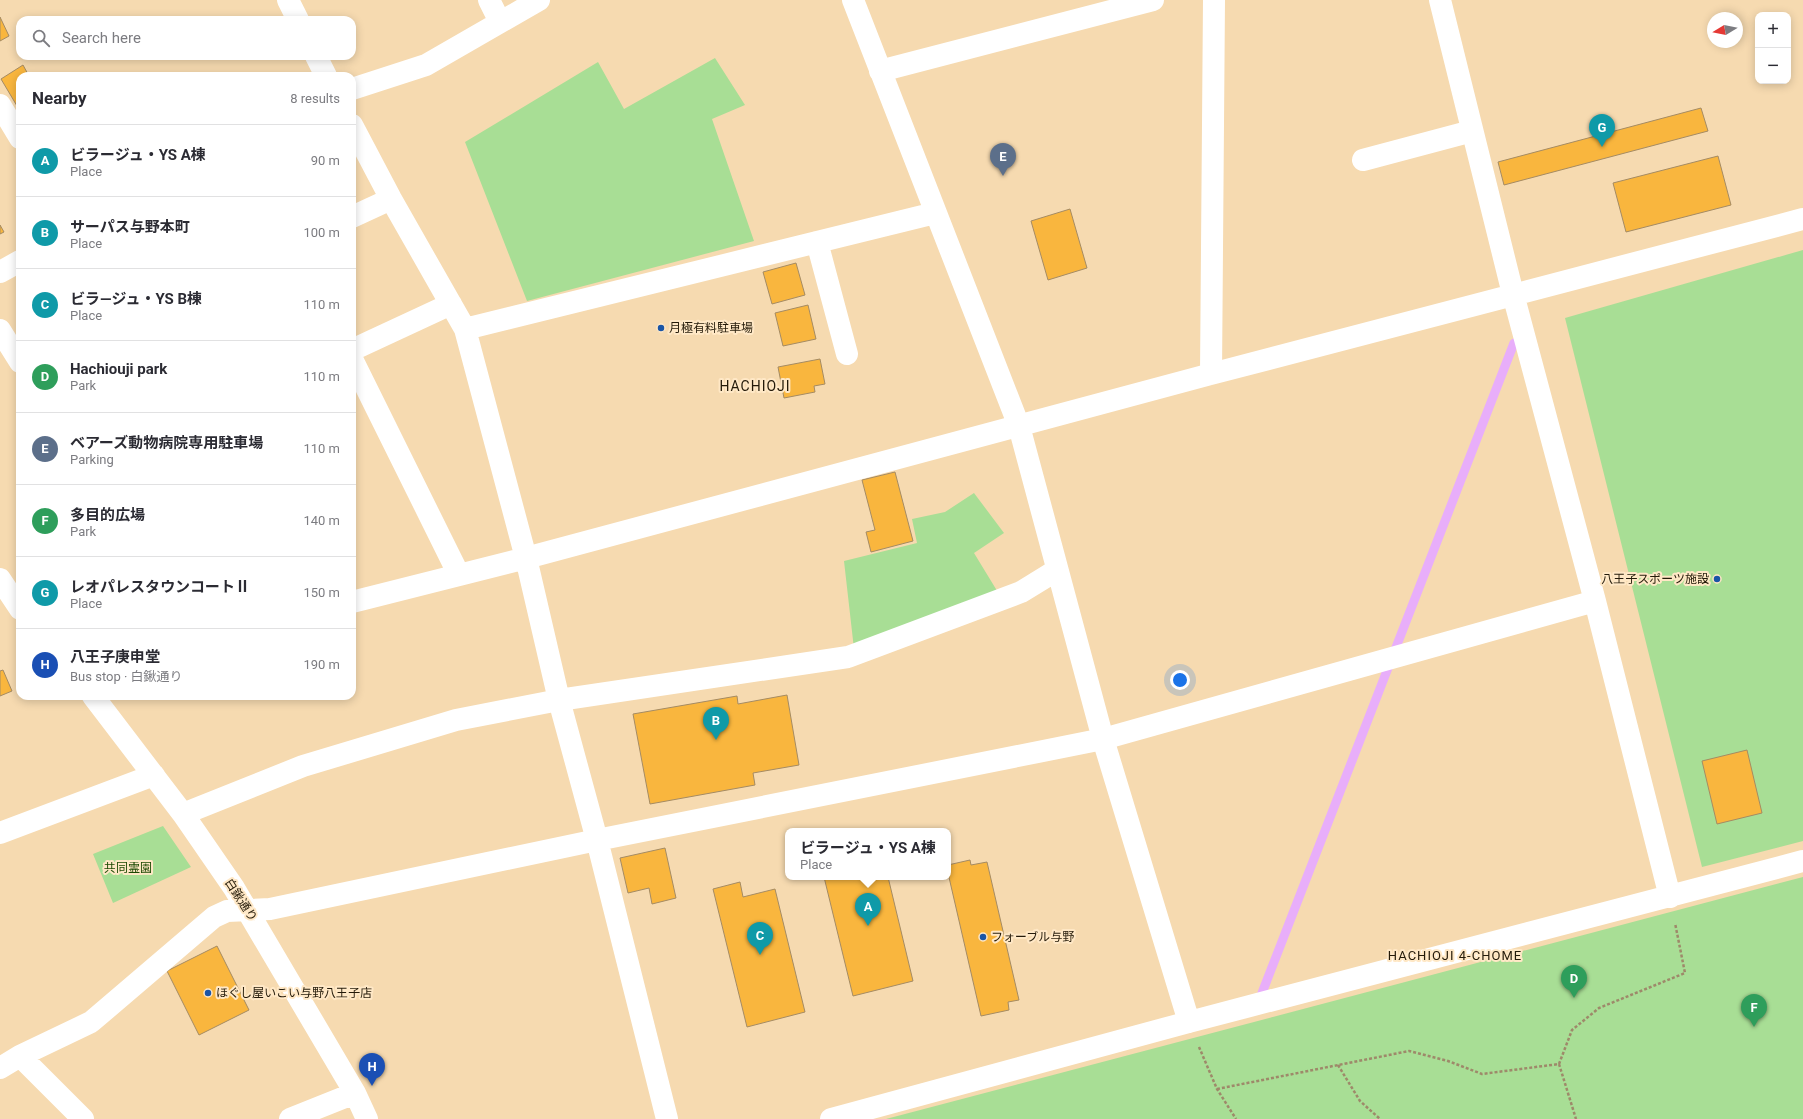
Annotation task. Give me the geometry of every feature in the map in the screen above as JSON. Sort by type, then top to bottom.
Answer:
[{"type":"street","points":[[288,0],[296,16]]},
{"type":"street","points":[[489,0],[500,22]]},
{"type":"street","points":[[356,88],[426,65],[539,0]]},
{"type":"street","points":[[853,0],[1019,426],[1103,739],[1189,1022]]},
{"type":"street","points":[[880,71],[1153,0]]},
{"type":"street","points":[[1211,374],[1214,0]]},
{"type":"street","points":[[1440,0],[1513,294],[1595,601],[1670,897]]},
{"type":"street","points":[[318,60],[324,72]]},
{"type":"street","points":[[0,105],[16,131]]},
{"type":"street","points":[[1363,160],[1472,130]]},
{"type":"street","points":[[356,133],[391,199],[465,329],[526,558],[559,700],[597,840],[667,1119]]},
{"type":"street","points":[[356,216],[391,199]]},
{"type":"street","points":[[465,329],[935,213]]},
{"type":"street","points":[[356,601],[526,558],[1211,374],[1803,219]]},
{"type":"street","points":[[817,242],[847,354]]},
{"type":"street","points":[[0,272],[16,263]]},
{"type":"street","points":[[356,348],[451,304]]},
{"type":"street","points":[[0,330],[16,356]]},
{"type":"street","points":[[356,367],[459,575]]},
{"type":"street","points":[[183,814],[311,763],[456,720],[559,700],[848,657],[1022,592],[1057,570]]},
{"type":"street","points":[[0,579],[12,610]]},
{"type":"street","points":[[0,1068],[20,1056],[91,1022],[220,912],[227,910],[270,909],[597,840],[1103,739],[1595,601]]},
{"type":"street","name":"白鍬通り","points":[[96,700],[183,814],[248,910],[355,1093],[367,1119]]},
{"type":"street","points":[[0,833],[154,775]]},
{"type":"street","points":[[831,1119],[1189,1022],[1803,861]]},
{"type":"street","points":[[20,1056],[83,1119]]},
{"type":"street","points":[[290,1119],[355,1093]]},
{"type":"path","points":[[1576,1119],[1559,1064],[1572,1030],[1599,1008],[1685,973],[1670,897]]},
{"type":"path","points":[[1189,1022],[1217,1089],[1236,1119]]},
{"type":"path","points":[[1217,1089],[1409,1050],[1448,1061],[1482,1074],[1559,1064]]},
{"type":"path","points":[[1338,1065],[1360,1101],[1380,1119]]},
{"type":"green space","points":[[715,58],[745,105],[712,119],[754,241],[527,301],[465,142],[598,62],[624,109]]},
{"type":"green space","name":"八王子スポーツ施設","points":[[1803,250],[1803,841],[1702,867],[1565,318]]},
{"type":"green space","points":[[974,493],[1004,533],[974,553],[999,594],[854,649],[844,561],[917,543],[912,519],[945,512]]},
{"type":"green space","name":"共同霊園","points":[[163,826],[191,867],[113,903],[93,854]]},
{"type":"green space","points":[[1803,877],[1803,1119],[886,1119]]},
{"type":"building","points":[[0,17],[9,36],[0,41]]},
{"type":"building","points":[[23,65],[27,72],[16,72],[16,104],[1,79]]},
{"type":"building","points":[[1701,108],[1708,131],[1504,185],[1498,162]]},
{"type":"building","points":[[1718,156],[1731,205],[1626,232],[1613,183]]},
{"type":"building","points":[[1070,209],[1087,268],[1048,280],[1031,221]]},
{"type":"building","points":[[0,225],[4,232],[0,234]]},
{"type":"building","points":[[796,263],[805,295],[772,304],[763,272]]},
{"type":"building","points":[[808,305],[816,339],[783,346],[775,313]]},
{"type":"building","points":[[820,359],[825,384],[814,386],[815,392],[784,398],[778,367]]},
{"type":"building","points":[[895,472],[913,541],[871,552],[866,532],[875,530],[862,480]]},
{"type":"building","points":[[3,670],[12,691],[0,696],[0,671]]},
{"type":"building","points":[[787,695],[799,765],[753,773],[755,785],[650,804],[633,714],[737,696],[738,704]]},
{"type":"building","points":[[1747,750],[1762,813],[1717,824],[1702,761]]},
{"type":"building","points":[[665,848],[676,898],[652,904],[649,888],[628,893],[620,858]]},
{"type":"building","name":"フォーブル与野","points":[[970,860],[971,865],[987,862],[1019,1000],[1008,1002],[1009,1010],[981,1016],[950,880],[951,880],[951,864]]},
{"type":"building","points":[[825,880],[889,880],[913,981],[853,996]]},
{"type":"building","points":[[740,882],[743,897],[775,889],[805,1012],[747,1027],[713,889]]},
{"type":"building","points":[[217,946],[249,1010],[199,1035],[167,971]]},
{"type":"waterway","points":[[1262,993],[1514,343]]},
{"type":"place","name":"レオパレスタウンコートⅡ","points":[[1602,147]]},
{"type":"place","name":"ベアーズ動物病院専用駐車場","points":[[1003,176]]},
{"type":"place","name":"月極有料駐車場","points":[[661,328]]},
{"type":"place","name":"八王子スポーツ施設","points":[[1717,579]]},
{"type":"place","name":"サーパス与野本町","points":[[716,740]]},
{"type":"place","name":"ビラージュ・YS A棟","points":[[868,926]]},
{"type":"place","name":"フォーブル与野","points":[[983,937]]},
{"type":"place","name":"ビラ―ジュ・YS B棟","points":[[760,955]]},
{"type":"place","name":"ほぐし屋いこい与野八王子店","points":[[208,993]]},
{"type":"place","name":"Hachiouji park","points":[[1574,998]]},
{"type":"place","name":"多目的広場","points":[[1754,1027]]},
{"type":"place","name":"八王子庚申堂","points":[[372,1086]]},
{"type":"district","name":"HACHIOJI","points":[[755,386]]},
{"type":"district","name":"HACHIOJI 4-CHOME","points":[[1455,955]]}]
